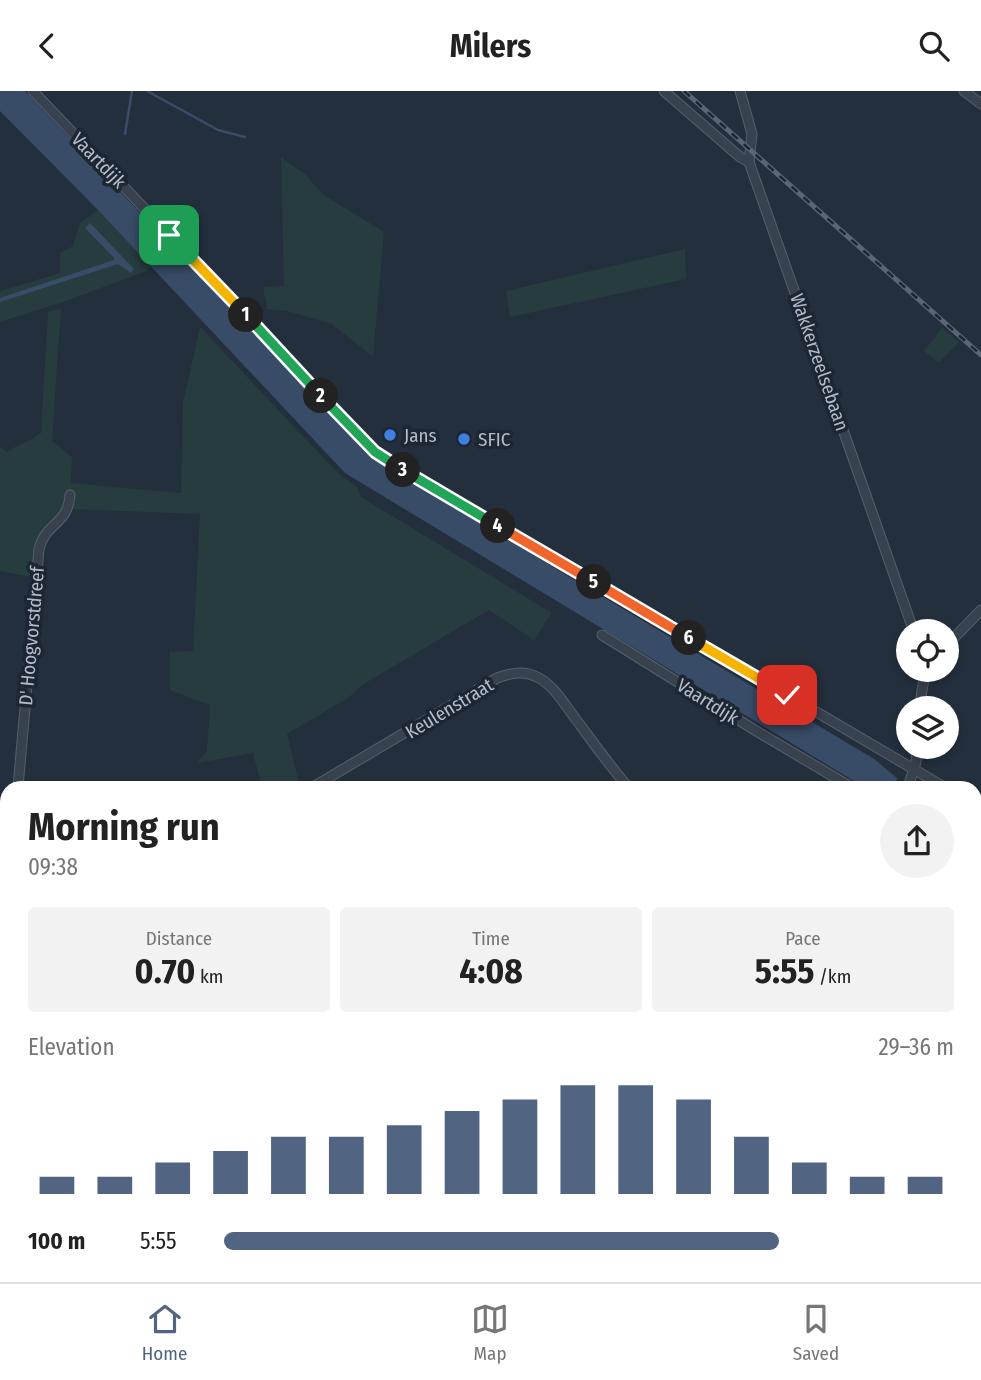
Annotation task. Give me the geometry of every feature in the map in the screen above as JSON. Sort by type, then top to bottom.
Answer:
[{"type":"street","name":"Vaartdijk","points":[[33,91],[375,452],[933,781]]},
{"type":"street","points":[[664,91],[749,162]]},
{"type":"street","name":"Wakkerzeelsebaan","points":[[740,91],[752,134],[749,162],[909,619]]},
{"type":"street","points":[[964,91],[981,104]]},
{"type":"street","name":"D' Hoogvorstdreef","points":[[19,781],[39,549],[42,537],[63,517],[70,495]]},
{"type":"street","points":[[959,633],[981,610]]},
{"type":"street","name":"Vaartdijk","points":[[602,635],[841,781]]},
{"type":"street","name":"Keulenstraat","points":[[323,781],[497,678],[523,673],[537,676],[546,683],[623,781]]},
{"type":"street","points":[[910,781],[916,759]]},
{"type":"green space","points":[[281,157],[306,175],[322,194],[384,232],[373,357],[332,324],[287,311],[267,309],[263,287],[284,286]]},
{"type":"green space","points":[[98,210],[151,265],[147,271],[0,322],[0,291],[60,273],[60,253],[73,246],[80,223]]},
{"type":"green space","points":[[685,249],[686,279],[510,317],[506,291]]},
{"type":"green space","points":[[61,308],[52,441],[72,457],[71,483],[181,493],[183,403],[200,327],[337,472],[357,487],[361,497],[552,613],[534,640],[489,610],[362,685],[348,698],[287,734],[299,781],[260,781],[253,753],[197,763],[207,751],[210,705],[170,690],[170,652],[193,651],[200,514],[69,509],[49,535],[37,538],[31,577],[0,571],[0,447],[7,452],[41,433],[48,312]]},
{"type":"green space","points":[[942,328],[959,342],[939,362],[924,351]]},
{"type":"water","points":[[0,91],[25,91],[371,458],[874,759],[897,778],[896,781],[854,781],[345,473],[98,210],[0,111]]},
{"type":"water","points":[[90,223],[134,269],[131,273],[118,264],[0,302],[0,298],[114,260],[85,228]]},
{"type":"waterway","points":[[125,134],[132,91]]},
{"type":"waterway","points":[[147,91],[218,130],[245,137]]},
{"type":"railway","points":[[684,91],[981,355]]},
{"type":"place","name":"Jans","points":[[390,435]]},
{"type":"place","name":"SFIC","points":[[464,439]]},
{"type":"route","points":[[169,235],[375,452],[787,695]]}]
